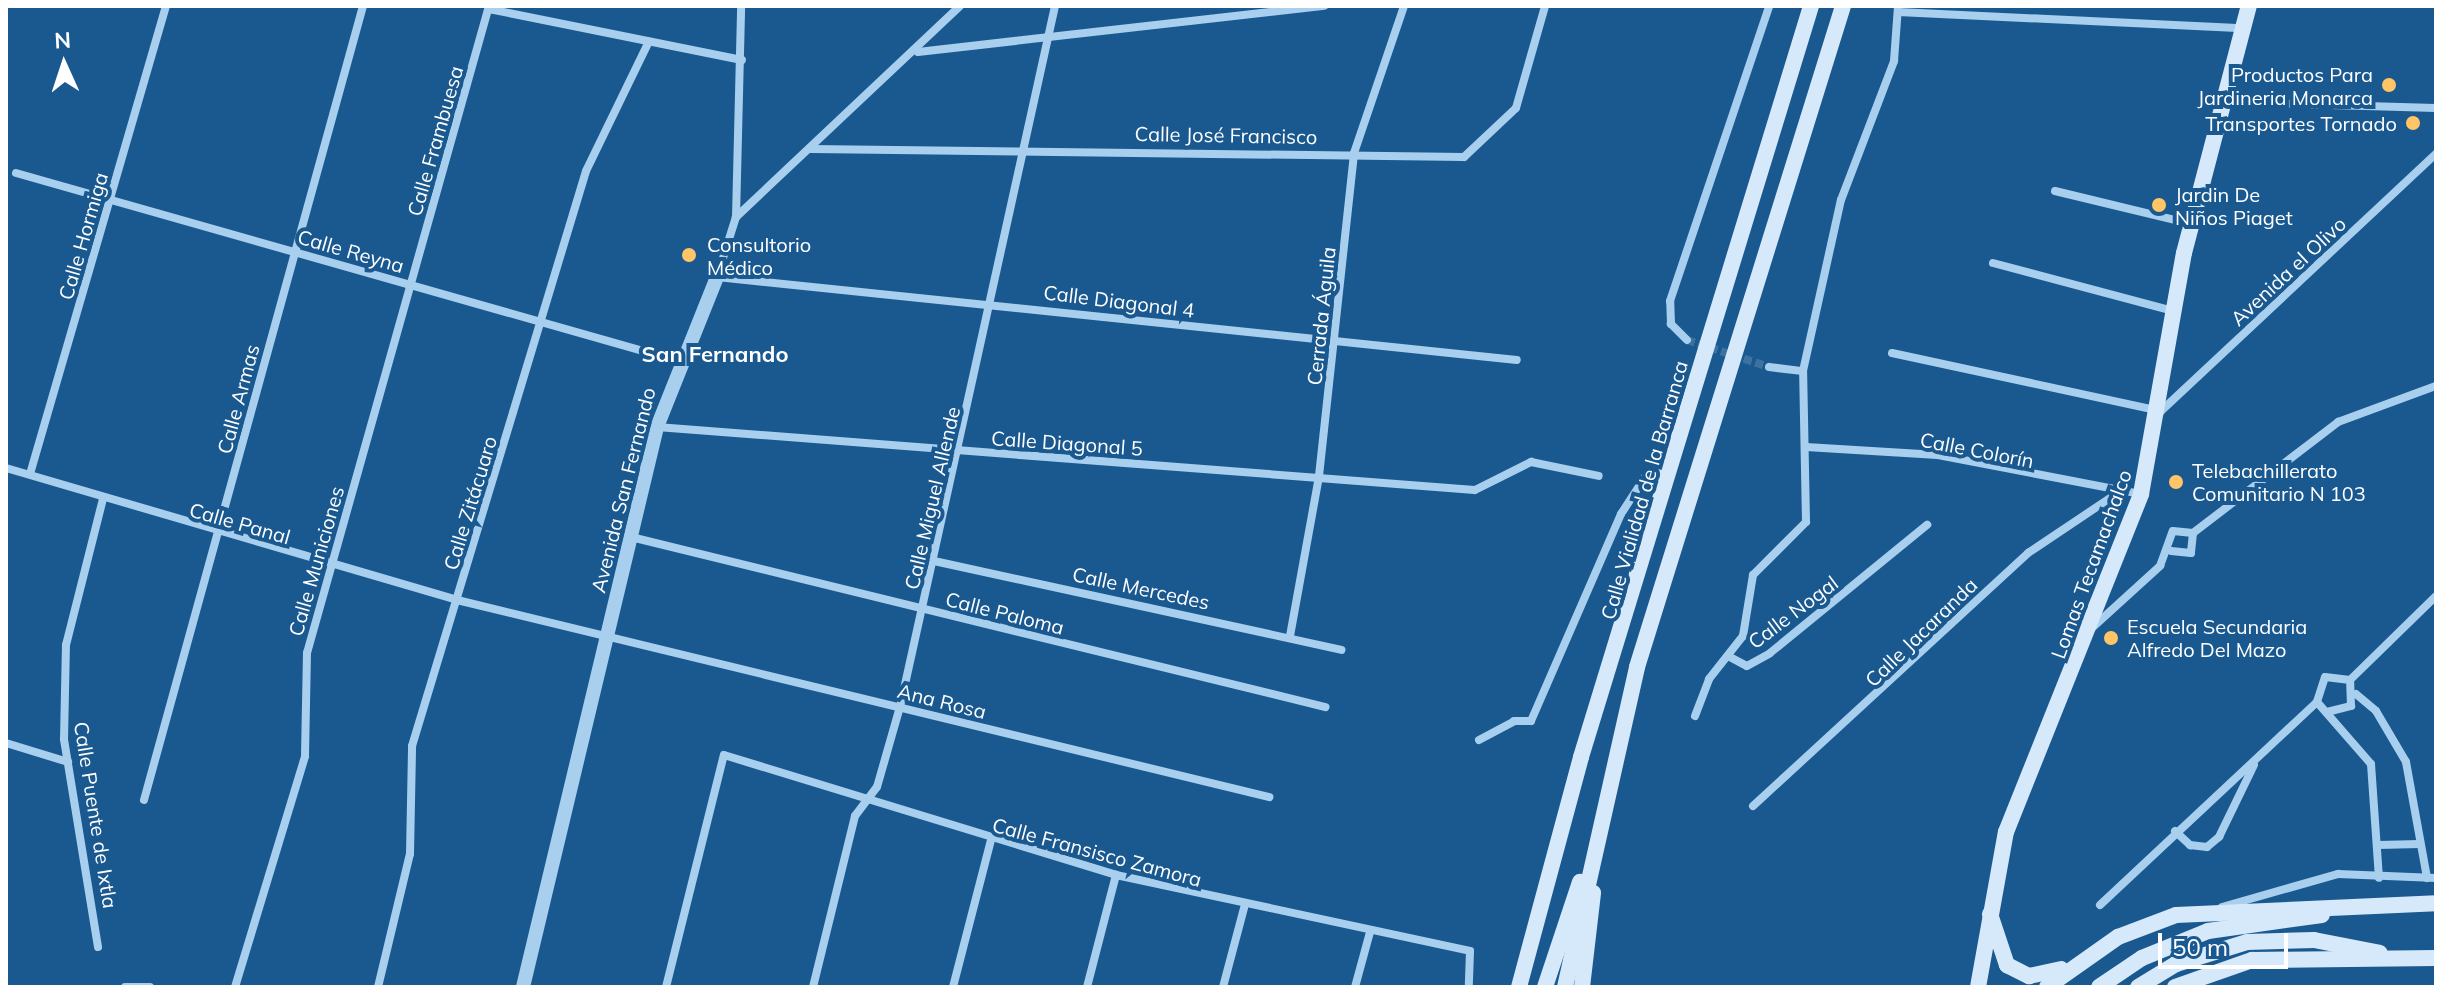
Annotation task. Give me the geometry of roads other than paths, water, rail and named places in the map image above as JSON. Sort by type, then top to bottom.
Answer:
[{"type":"main road","name":"Calle Vialidad de la Barranca","points":[[1519,987],[1811,6]]},
{"type":"main road","points":[[1565,987],[1637,667],[1795,141],[1843,6]]},
{"type":"main road","name":"Lomas Tecamachalco","points":[[1978,987],[1988,908],[2006,832],[2092,627],[2141,494],[2161,411],[2191,224],[2249,6]]},
{"type":"main road","points":[[1545,987],[1597,840]]},
{"type":"main road","points":[[1582,987],[1597,840]]},
{"type":"main road","points":[[2099,987],[2142,958],[2208,931],[2394,903]]},
{"type":"main road","points":[[1988,908],[1999,951],[2016,972],[2048,975],[2144,926],[2218,908],[2436,903]]},
{"type":"main road","points":[[2138,987],[2176,964],[2247,942],[2314,940],[2390,957]]},
{"type":"main road","points":[[2046,987],[2088,957]]},
{"type":"main road","points":[[2175,987],[2252,960],[2436,958]]},
{"type":"street","name":"Calle Hormiga","points":[[30,474],[166,6]]},
{"type":"street","name":"Calle Armas","points":[[144,800],[363,6]]},
{"type":"street","points":[[736,217],[741,6]]},
{"type":"street","name":"Avenida San Fernando","points":[[523,987],[657,427],[678,361],[717,277],[736,217],[918,52],[960,6]]},
{"type":"street","name":"Calle Miguel Allende","points":[[813,987],[863,802],[877,787],[900,707],[993,302],[1055,6]]},
{"type":"street","points":[[918,52],[1049,41],[1324,6]]},
{"type":"street","name":"Cerrada Águila","points":[[1290,636],[1319,476],[1354,153],[1404,6]]},
{"type":"street","name":"Calle José Francisco","points":[[810,149],[1354,153],[1464,157],[1516,108],[1545,6]]},
{"type":"street","points":[[1687,340],[1671,324],[1670,301],[1769,6]]},
{"type":"street","points":[[489,8],[742,60]]},
{"type":"street","name":"Calle Frambuesa","points":[[411,284],[489,8]]},
{"type":"street","points":[[1728,656],[1743,636],[1753,575],[1806,522],[1803,371],[1841,200],[1894,61],[1898,9],[2244,28]]},
{"type":"street","name":"Calle Zitácuaro","points":[[378,987],[410,854],[412,746],[586,171],[649,41]]},
{"type":"street","points":[[2223,102],[2436,108]]},
{"type":"street","name":"Avenida el Olivo","points":[[2161,411],[2436,154]]},
{"type":"street","name":"Calle Reyna","points":[[16,173],[678,361]]},
{"type":"street","points":[[2055,191],[2191,224]]},
{"type":"street","points":[[1993,263],[2175,312]]},
{"type":"street","name":"Calle Diagonal 4","points":[[717,277],[993,302],[1335,344],[1517,360]]},
{"type":"street","name":"Calle Municiones","points":[[235,987],[305,756],[307,653],[411,284]]},
{"type":"street","points":[[1892,353],[2161,411]]},
{"type":"street","points":[[1769,367],[1803,371]]},
{"type":"street","points":[[2092,627],[2171,551],[2173,531],[2193,533],[2338,422],[2436,386]]},
{"type":"street","name":"Calle Diagonal 5","points":[[657,427],[1475,490],[1531,462],[1599,476]]},
{"type":"street","name":"Calle Colorín","points":[[1806,447],[1938,455],[2141,494]]},
{"type":"street","points":[[1479,740],[1514,721],[1531,721],[1621,514],[1645,477],[1674,460]]},
{"type":"street","name":"Calle Panal","points":[[6,468],[218,535],[457,600],[607,635]]},
{"type":"street","name":"Calle Jacaranda","points":[[1753,806],[2028,553],[2119,492]]},
{"type":"street","name":"Calle Puente de Ixtla","points":[[98,947],[68,762],[66,645],[103,499]]},
{"type":"street","name":"Calle Nogal","points":[[1695,716],[1709,679],[1728,656],[1747,666],[1770,653],[1927,525]]},
{"type":"street","points":[[2171,551],[2191,553],[2193,533]]},
{"type":"street","name":"Calle Paloma","points":[[631,537],[1325,707]]},
{"type":"street","name":"Calle Mercedes","points":[[934,561],[1290,636],[1341,650]]},
{"type":"street","points":[[2350,680],[2436,596]]},
{"type":"street","name":"Ana Rosa","points":[[607,635],[1269,797]]},
{"type":"street","points":[[2100,905],[2175,831],[2317,702],[2325,677],[2350,680]]},
{"type":"street","points":[[2218,908],[2338,874],[2432,878],[2420,844],[2406,762],[2376,711],[2356,694],[2350,680]]},
{"type":"street","points":[[2327,712],[2340,713],[2356,694]]},
{"type":"street","points":[[2317,702],[2371,764],[2379,878]]},
{"type":"street","points":[[6,743],[68,762]]},
{"type":"street","name":"Calle Fransisco Zamora","points":[[666,987],[724,755],[863,802],[1116,875],[1244,908],[1470,951],[1469,987]]},
{"type":"street","points":[[2175,831],[2190,845],[2207,847],[2219,837],[2256,760]]},
{"type":"street","points":[[953,987],[991,840]]},
{"type":"street","points":[[2378,845],[2420,844]]},
{"type":"street","points":[[1087,987],[1116,875]]},
{"type":"street","points":[[1223,987],[1244,908]]},
{"type":"street","points":[[1355,987],[1370,932]]},
{"type":"street","points":[[126,985],[150,987]]},
{"type":"tunnel","points":[[1687,340],[1769,367]]},
{"type":"place","name":"Productos Para Jardineria Monarca","points":[[2389,85]]},
{"type":"place","name":"Transportes Tornado","points":[[2413,123]]},
{"type":"place","name":"Jardin De Niños Piaget","points":[[2159,205]]},
{"type":"place","name":"Consultorio Médico","points":[[689,255]]},
{"type":"place","name":"Telebachillerato Comunitario N 103","points":[[2176,482]]},
{"type":"place","name":"Escuela Secundaria Alfredo Del Mazo","points":[[2111,638]]},
{"type":"district","name":"San Fernando","points":[[715,355]]}]
